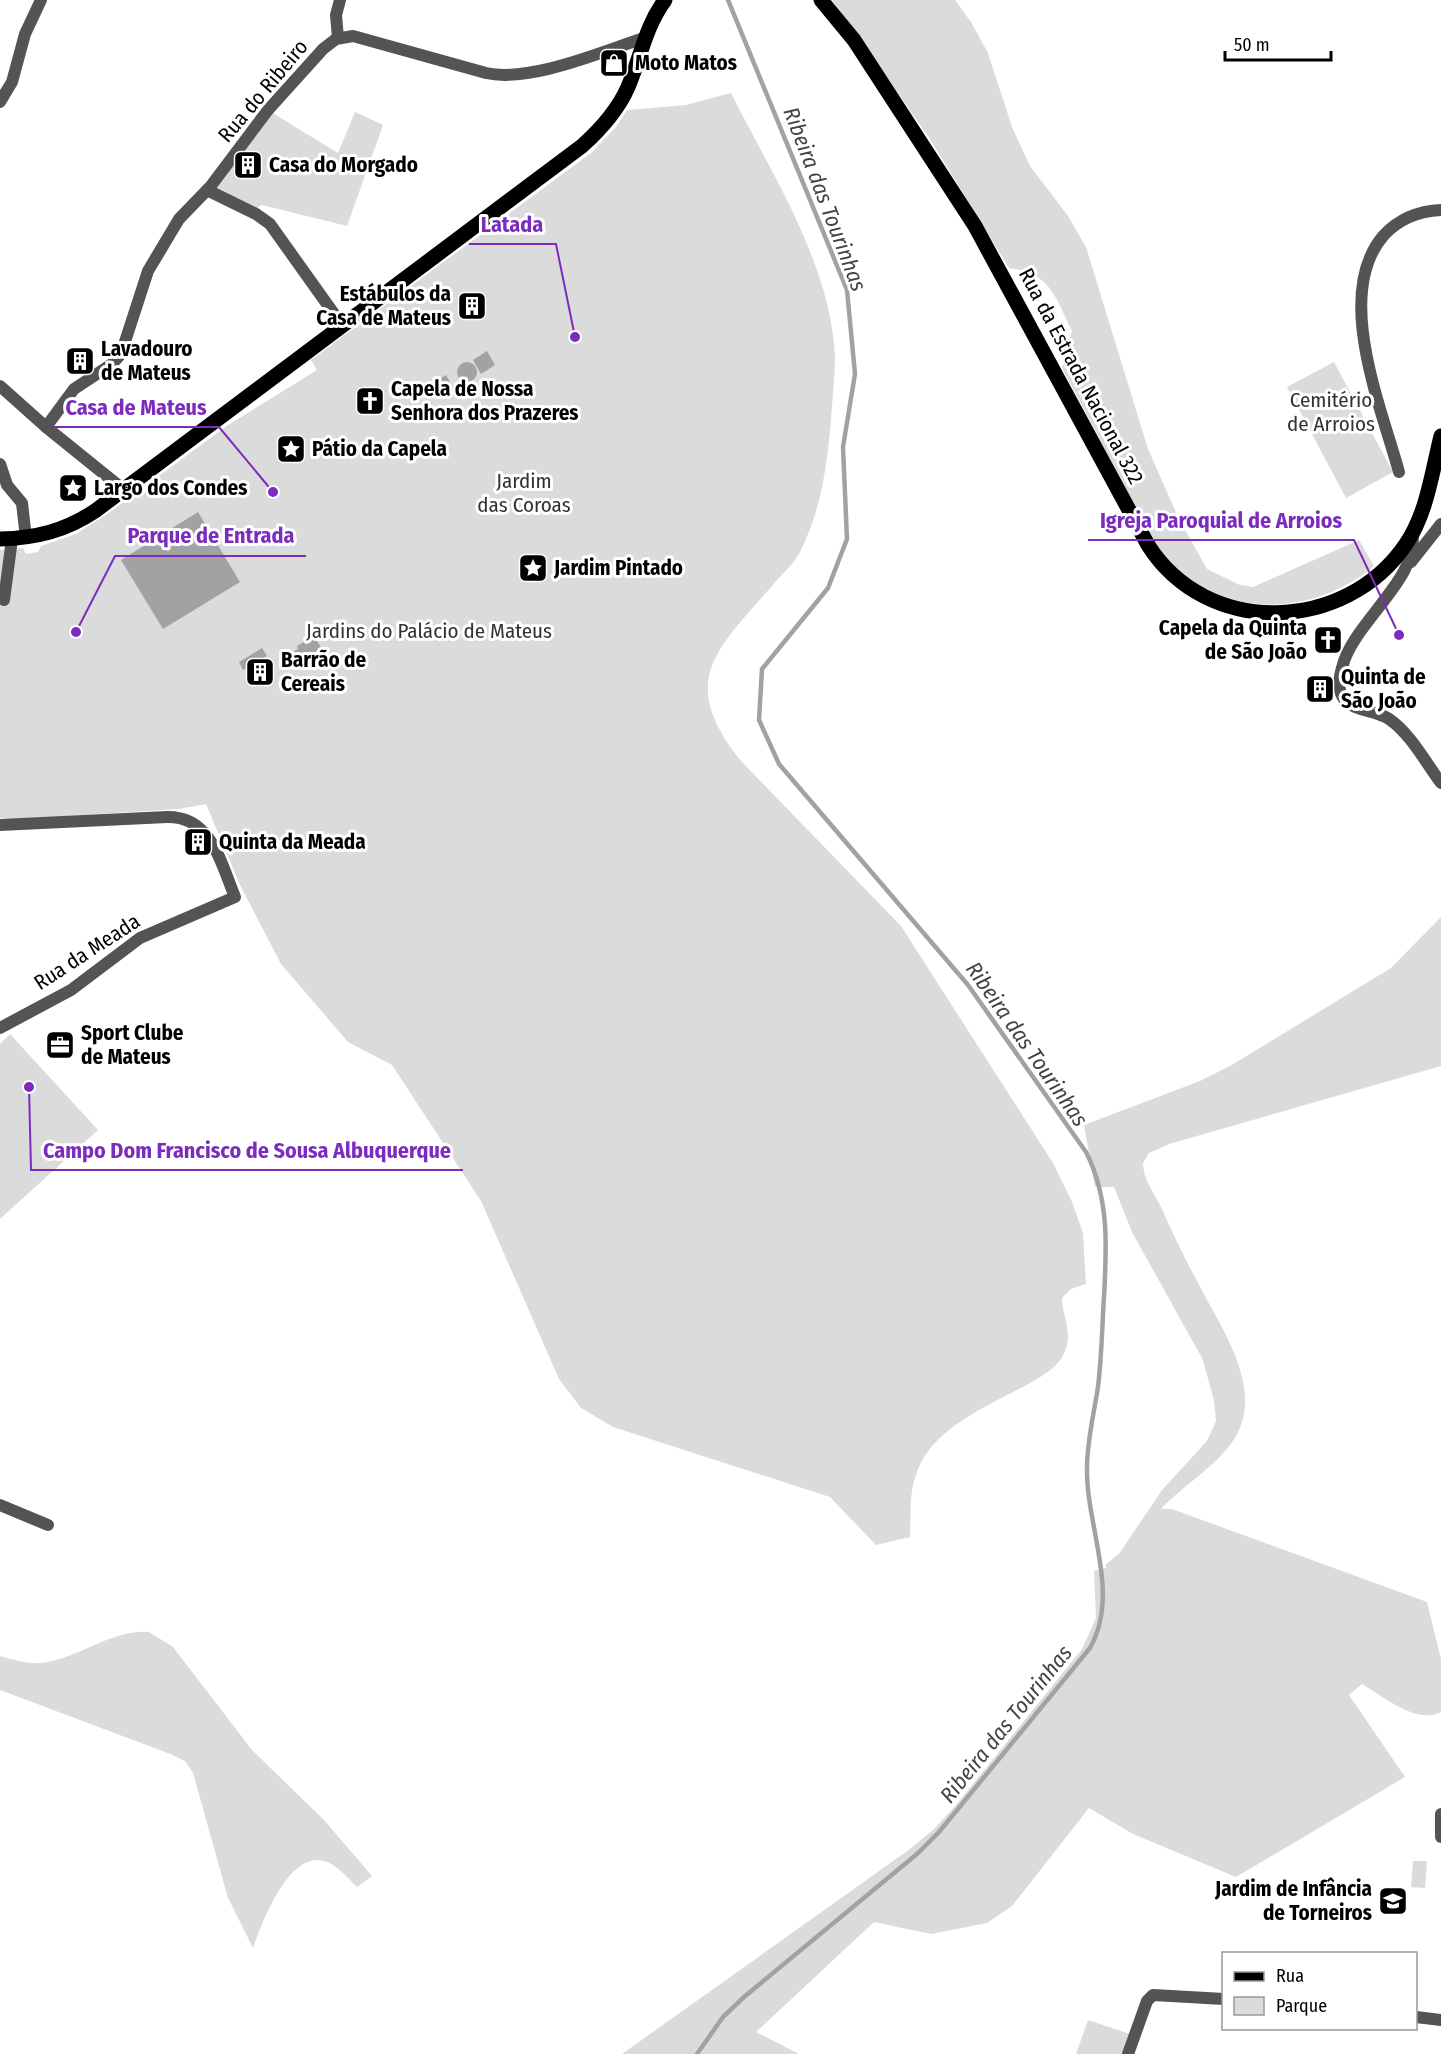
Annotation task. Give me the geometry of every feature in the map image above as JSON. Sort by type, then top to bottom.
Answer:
[{"type":"main road","points":[[13,539],[69,527],[124,490],[588,140],[624,97],[644,38],[665,0]]},
{"type":"main road","name":"Rua da Estrada Nacional 322","points":[[821,0],[854,40],[970,218],[1144,538],[1172,574],[1190,588],[1228,607],[1255,613],[1298,613],[1327,605],[1374,579],[1399,553],[1412,533],[1422,509],[1441,436]]},
{"type":"street","points":[[0,102],[12,82],[26,34],[41,0]]},
{"type":"street","points":[[338,38],[336,15],[340,0]]},
{"type":"street","name":"Rua do Ribeiro","points":[[45,427],[75,389],[118,359],[153,260],[179,219],[207,190],[271,106],[323,49],[338,38],[363,38],[486,73],[507,76],[551,68],[644,38]]},
{"type":"street","points":[[207,190],[256,214],[270,224],[342,326]]},
{"type":"street","points":[[1399,472],[1367,352],[1362,314],[1363,276],[1370,257],[1390,230],[1418,214],[1441,210]]},
{"type":"street","points":[[0,386],[45,427],[124,490]]},
{"type":"street","points":[[0,464],[8,485],[23,506],[13,539],[4,600]]},
{"type":"street","points":[[1441,524],[1403,572],[1348,649],[1342,666],[1340,690],[1342,697],[1350,704],[1382,714],[1396,724],[1441,783]]},
{"type":"street","points":[[1403,572],[1413,551],[1412,533]]},
{"type":"street","name":"Rua da Meada","points":[[0,825],[167,817],[189,819],[210,839],[235,897],[140,938],[79,985],[0,1028]]},
{"type":"street","points":[[0,1505],[48,1525]]},
{"type":"street","points":[[1441,1814],[1441,1837]]},
{"type":"street","points":[[1128,2054],[1147,2001],[1153,1995],[1163,1993],[1222,1999]]},
{"type":"street","points":[[1417,2017],[1441,2020]]},
{"type":"green space","points":[[832,0],[955,0],[971,22],[988,53],[1012,127],[1030,166],[1068,216],[1086,247],[1148,449],[1178,517],[1207,569],[1240,585],[1253,587],[1359,540],[1374,566],[1348,584],[1321,596],[1292,603],[1263,604],[1234,600],[1207,589],[1181,572],[1159,549],[1149,534],[1062,368],[1072,331],[1056,297],[1043,281],[1034,275],[1009,268],[928,136]]},
{"type":"green space","name":"Jardins do Palácio de Mateus","points":[[731,93],[781,188],[811,254],[823,288],[831,322],[835,363],[826,464],[819,500],[808,535],[797,557],[733,630],[720,650],[711,669],[708,688],[711,710],[722,734],[741,761],[901,926],[1053,1163],[1072,1202],[1083,1233],[1086,1284],[1071,1289],[1062,1298],[1068,1341],[1061,1359],[1038,1379],[963,1420],[933,1445],[922,1460],[913,1485],[910,1537],[876,1545],[830,1497],[613,1427],[581,1408],[559,1379],[481,1201],[392,1065],[348,1042],[281,964],[240,885],[206,804],[179,809],[19,819],[0,818],[0,550],[23,548],[26,554],[38,552],[41,546],[76,534],[110,512],[228,425],[317,370],[311,360],[591,153],[616,127],[627,110],[686,105]]},
{"type":"green space","points":[[271,112],[338,153],[355,112],[383,125],[347,226],[262,205],[254,210],[212,190]]},
{"type":"green space","name":"Cemitério de Arroios","points":[[1334,362],[1393,472],[1346,498],[1287,387]]},
{"type":"green space","points":[[1441,917],[1441,1066],[1169,1144],[1149,1153],[1143,1163],[1150,1187],[1235,1355],[1245,1394],[1244,1413],[1238,1432],[1223,1454],[1161,1509],[1172,1509],[1427,1602],[1441,1659],[1441,1712],[1421,1715],[1411,1712],[1362,1684],[1349,1695],[1405,1777],[1236,1877],[1133,1834],[1089,1808],[1012,1906],[987,1923],[931,1934],[874,1922],[756,2032],[799,2054],[622,2054],[910,1849],[934,1829],[1082,1649],[1096,1618],[1094,1571],[1106,1568],[1106,1564],[1119,1554],[1162,1490],[1207,1441],[1216,1421],[1214,1401],[1203,1360],[1132,1232],[1114,1187],[1095,1187],[1084,1125],[1200,1081],[1230,1066],[1391,968]]},
{"type":"green space","points":[[10,1034],[98,1130],[0,1219],[0,1044]]},
{"type":"green space","points":[[135,1632],[149,1632],[173,1647],[252,1750],[324,1820],[372,1876],[357,1887],[338,1868],[324,1861],[311,1861],[299,1867],[278,1892],[253,1948],[228,1898],[193,1773],[186,1762],[173,1755],[0,1690],[0,1656],[41,1663],[68,1656],[108,1639]]},
{"type":"green space","points":[[1413,1861],[1427,1861],[1425,1888],[1411,1887]]},
{"type":"green space","points":[[1088,2020],[1130,2034],[1123,2054],[1076,2054]]},
{"type":"shaded area","points":[[487,351],[495,365],[481,374],[473,360]]},
{"type":"shaded area","points":[[467,362],[474,365],[477,372],[474,379],[467,382],[460,379],[457,372],[460,365]]},
{"type":"shaded area","points":[[446,375],[454,389],[440,398],[432,384]]},
{"type":"shaded area","points":[[198,512],[240,582],[163,629],[121,560]]},
{"type":"shaded area","points":[[314,636],[322,649],[304,659],[302,656],[298,658],[294,651],[298,649],[297,646]]},
{"type":"shaded area","points":[[262,648],[267,656],[243,670],[239,662]]},
{"type":"waterway","name":"Ribeira das Tourinhas","points":[[697,2054],[723,2017],[744,1997],[917,1854],[939,1832],[1090,1648],[1099,1627],[1102,1605],[1100,1560],[1091,1513],[1087,1468],[1089,1437],[1100,1368],[1106,1252],[1104,1211],[1094,1171],[1086,1152],[968,985],[779,764],[759,720],[762,669],[828,588],[847,539],[843,447],[855,374],[847,290],[728,0]]},
{"type":"place","name":"Moto Matos","points":[[614,63]]},
{"type":"place","name":"Casa do Morgado","points":[[248,165]]},
{"type":"place","name":"Estábulos da Casa de Mateus","points":[[472,306]]},
{"type":"place","name":"Latada","points":[[575,337]]},
{"type":"place","name":"Lavadouro de Mateus","points":[[80,361]]},
{"type":"place","name":"Capela de Nossa Senhora dos Prazeres","points":[[370,401]]},
{"type":"place","name":"Pátio da Capela","points":[[291,449]]},
{"type":"place","name":"Largo dos Condes","points":[[73,488]]},
{"type":"place","name":"Casa de Mateus","points":[[273,492]]},
{"type":"place","name":"Jardim Pintado","points":[[533,568]]},
{"type":"place","name":"Parque de Entrada","points":[[76,632]]},
{"type":"place","name":"Igreja Paroquial de Arroios","points":[[1399,635]]},
{"type":"place","name":"Capela da Quinta de São João","points":[[1328,640]]},
{"type":"place","name":"Barrão de Cereais","points":[[260,672]]},
{"type":"place","name":"Quinta de São João","points":[[1320,689]]},
{"type":"place","name":"Quinta da Meada","points":[[198,842]]},
{"type":"place","name":"Sport Clube de Mateus","points":[[60,1045]]},
{"type":"place","name":"Campo Dom Francisco de Sousa Albuquerque","points":[[29,1087]]},
{"type":"place","name":"Jardim de Infância de Torneiros","points":[[1393,1901]]},
{"type":"park label","name":"Jardim das Coroas","points":[[524,493]]}]
